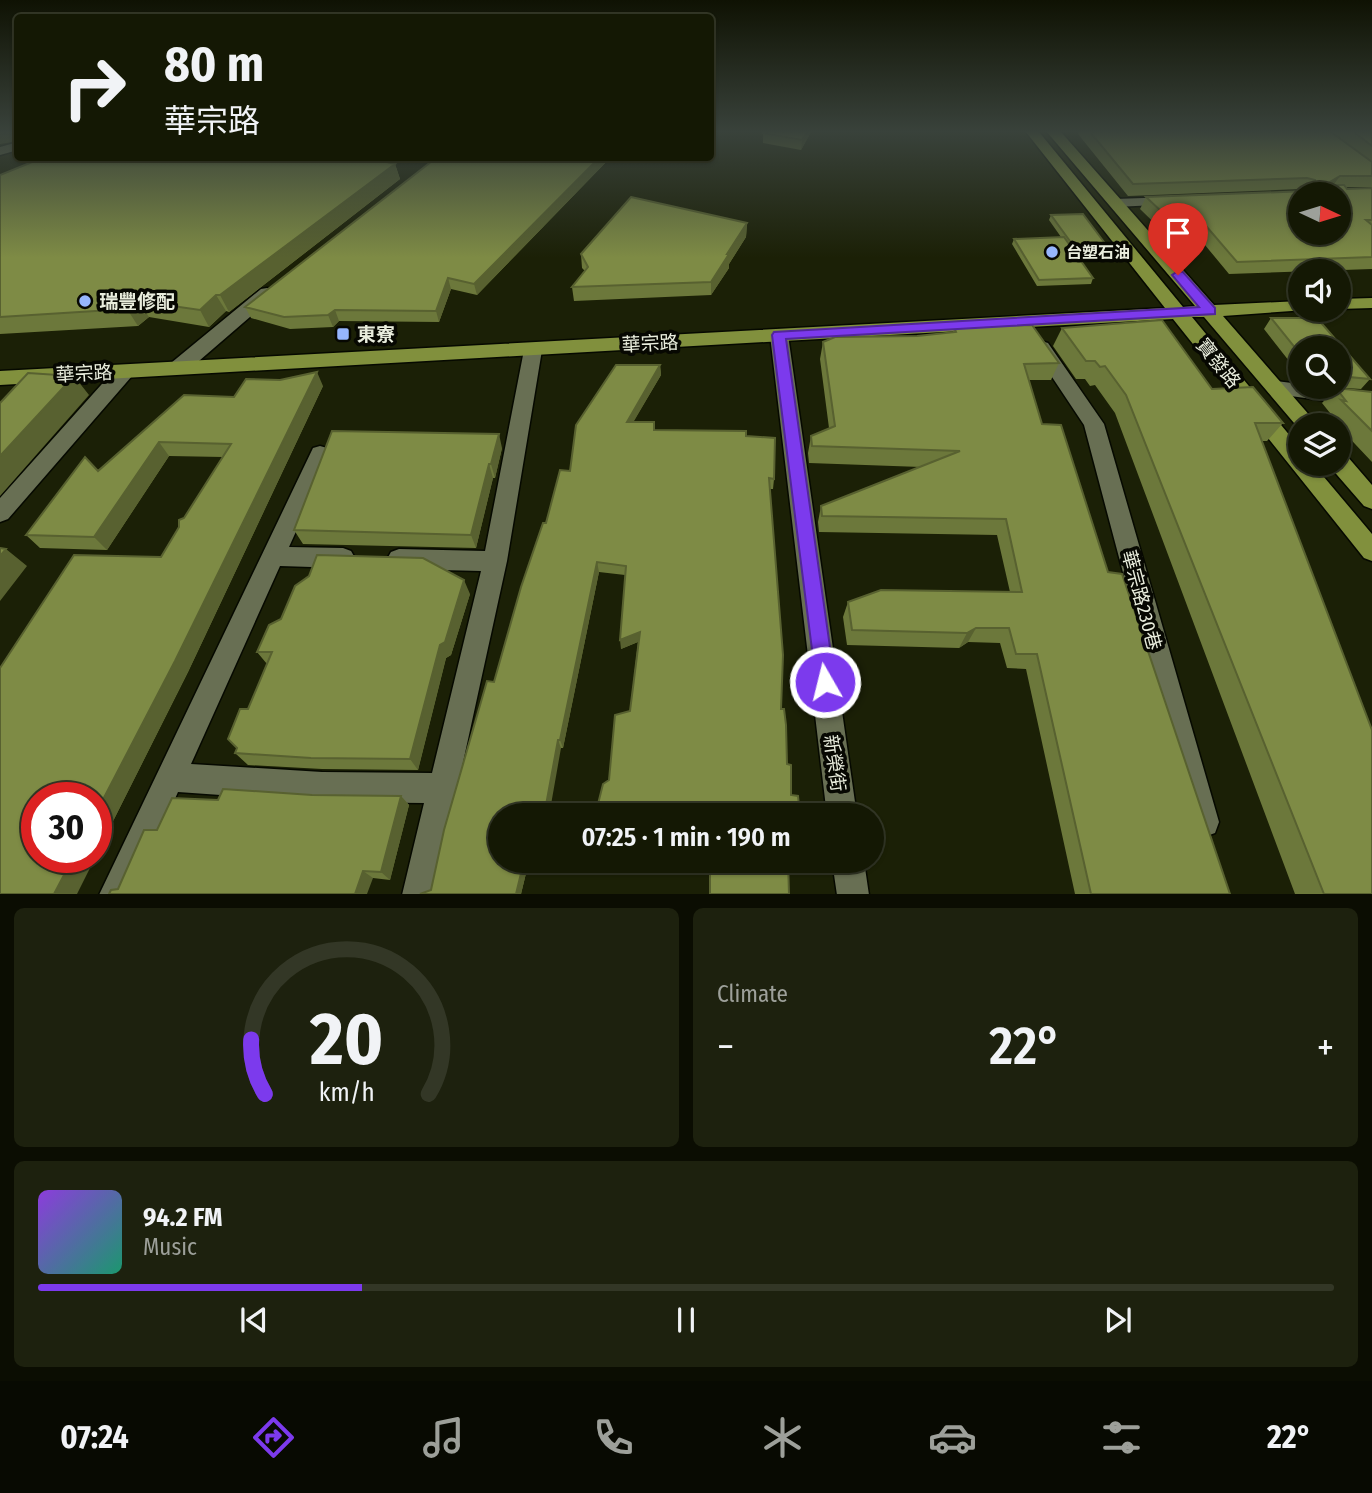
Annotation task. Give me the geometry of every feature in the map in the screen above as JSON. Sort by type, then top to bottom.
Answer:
[{"type":"main road","name":"寶發路","points":[[1066,174],[1288,447]]},
{"type":"main road","name":"寶發路","points":[[1089,174],[1298,413]]},
{"type":"main road","points":[[1351,304],[1372,303]]},
{"type":"main road","name":"華宗路","points":[[0,378],[1288,307]]},
{"type":"main road","name":"寶發路","points":[[1311,476],[1372,551]]},
{"type":"main road","points":[[1351,476],[1371,498]]},
{"type":"street","points":[[1115,203],[1183,201]]},
{"type":"street","points":[[177,368],[280,282]]},
{"type":"street","name":"華宗路230巷","points":[[1024,322],[1094,424],[1209,841]]},
{"type":"street","name":"新榮街","points":[[779,335],[840,803]]},
{"type":"street","points":[[418,894],[495,561],[533,350]]},
{"type":"street","points":[[0,513],[125,371]]},
{"type":"street","points":[[1276,388],[1372,400]]},
{"type":"street","points":[[115,894],[320,454]]},
{"type":"street","points":[[273,556],[495,561]]},
{"type":"street","points":[[170,777],[322,787],[443,788]]},
{"type":"street","points":[[850,873],[853,894]]},
{"type":"building","points":[[382,174],[220,295],[216,295],[200,310],[138,301],[127,309],[0,317],[0,175]]},
{"type":"building","points":[[416,174],[583,174],[474,284],[448,278],[436,311],[335,310],[328,315],[284,317],[245,307]]},
{"type":"building","points":[[1124,174],[1372,174],[1372,176],[1340,176],[1330,182],[1307,178],[1133,184]]},
{"type":"building","points":[[1372,188],[1372,220],[1366,220],[1372,225],[1372,257],[1237,262],[1207,227],[1180,229],[1146,197],[1288,192],[1288,245],[1351,245],[1351,189]]},
{"type":"building","points":[[631,197],[747,223],[711,282],[572,287],[588,267],[581,254]]},
{"type":"building","points":[[1083,214],[1107,246],[1075,248],[1051,215]]},
{"type":"building","points":[[1064,237],[1093,278],[1039,280],[1014,239]]},
{"type":"building","points":[[1271,318],[1288,318],[1288,322],[1320,322],[1333,336],[1288,336],[1288,339]]},
{"type":"building","points":[[1162,320],[1212,389],[1253,387],[1283,423],[1255,423],[1372,730],[1372,894],[1324,894],[1126,395],[1105,366],[1100,367],[1095,361],[1086,361],[1062,328]]},
{"type":"building","points":[[1032,325],[1059,363],[1024,364],[1042,424],[1061,425],[1108,572],[1122,574],[1230,894],[1091,894],[1037,654],[1016,654],[1009,628],[976,628],[967,633],[852,630],[848,602],[881,590],[1022,592],[1006,519],[822,516],[821,506],[960,451],[812,446],[811,436],[835,426],[823,342],[835,337],[917,336],[956,332],[954,327]]},
{"type":"building","points":[[1351,357],[1370,379],[1351,377]]},
{"type":"building","points":[[616,365],[660,365],[627,422],[654,422],[654,430],[746,431],[746,436],[775,438],[774,479],[769,478],[783,655],[781,709],[784,709],[786,725],[787,764],[791,765],[791,795],[798,796],[799,803],[598,803],[603,784],[609,780],[615,715],[630,711],[640,632],[620,640],[626,566],[597,562],[546,803],[488,803],[488,873],[521,873],[516,894],[420,894],[431,890],[444,830],[487,681],[494,682],[521,587],[543,523],[546,523],[560,470],[570,471],[576,425]]},
{"type":"building","points":[[317,372],[175,661],[112,782],[21,782],[21,873],[65,873],[54,894],[0,894],[0,668],[74,555],[161,557],[179,527],[179,520],[184,518],[231,444],[159,442],[94,537],[26,535],[85,457],[98,471],[184,395],[234,397],[246,379],[280,380]]},
{"type":"building","points":[[28,373],[74,376],[0,456],[0,403]]},
{"type":"building","points":[[1351,390],[1372,392],[1372,431],[1341,400],[1346,401],[1344,399],[1351,399]]},
{"type":"building","points":[[332,431],[499,434],[471,535],[294,530]]},
{"type":"building","points":[[317,555],[423,558],[464,580],[445,642],[440,645],[410,759],[311,758],[235,753],[237,748],[228,739],[240,709],[248,709],[272,652],[257,652],[269,625],[281,619],[295,586],[309,576]]},
{"type":"building","points":[[223,789],[312,795],[401,796],[381,872],[363,871],[355,894],[109,894],[111,890],[118,889],[144,830],[157,830],[172,798],[218,800]]},
{"type":"building","points":[[710,873],[788,873],[789,894],[710,894]]},
{"type":"place","name":"台塑石油","points":[[1052,252]]},
{"type":"place","name":"瑞豐修配","points":[[85,301]]},
{"type":"place","name":"東寮","points":[[343,334]]},
{"type":"route","points":[[825,682],[779,335],[1210,311],[1178,275]]}]
